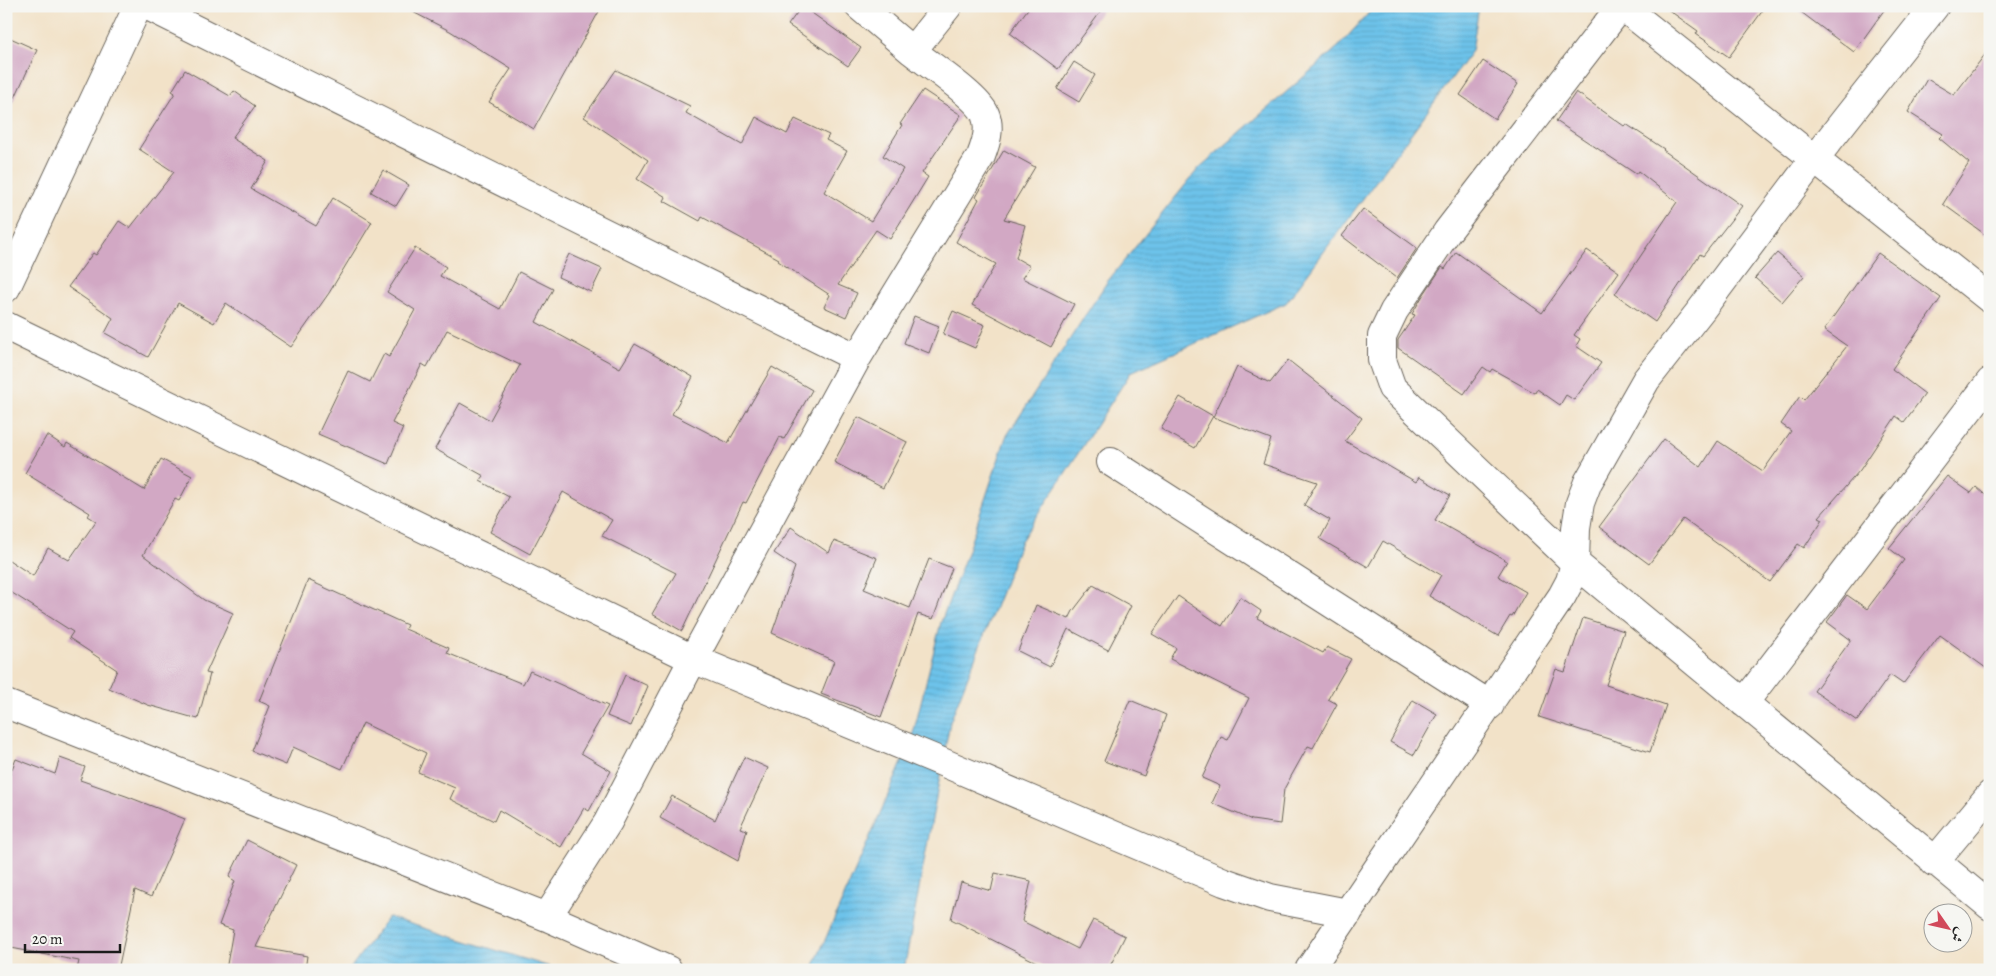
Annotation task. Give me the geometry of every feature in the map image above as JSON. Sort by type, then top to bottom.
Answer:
[{"type":"street","points":[[6,288],[138,6]]},
{"type":"street","points":[[148,6],[857,358]]},
{"type":"street","points":[[548,917],[608,822],[693,659],[857,358],[981,156],[988,138],[988,125],[985,114],[975,101],[859,6]]},
{"type":"street","points":[[912,51],[948,6]]},
{"type":"street","points":[[1990,299],[1815,158],[1621,6],[1447,232],[1394,310],[1382,336],[1382,360],[1392,388],[1575,563],[1934,862],[1990,906]]},
{"type":"street","points":[[1309,970],[1562,596],[1570,581],[1575,563],[1576,528],[1580,503],[1588,482],[1646,380],[1815,158],[1935,6]]},
{"type":"street","points":[[6,326],[693,659],[1224,882],[1270,898],[1348,913]]},
{"type":"street","points":[[1744,704],[1990,382]]},
{"type":"street","points":[[1111,462],[1490,705]]},
{"type":"street","points":[[6,704],[548,917],[668,970]]},
{"type":"street","points":[[1934,862],[1990,795]]},
{"type":"water","points":[[1375,6],[1479,6],[1472,51],[1286,303],[1131,372],[1021,541],[950,722],[904,970],[812,970],[911,742],[941,622],[967,553],[1006,437],[1107,282],[1199,168],[1338,47]]},
{"type":"water","points":[[388,917],[560,970],[349,970]]},
{"type":"building","points":[[401,6],[602,6],[534,129],[489,102],[511,69],[450,31]]},
{"type":"building","points":[[802,6],[861,48],[848,66],[788,25]]},
{"type":"building","points":[[1030,6],[1105,6],[1058,69],[1010,33]]},
{"type":"building","points":[[1663,6],[1766,6],[1729,57],[1696,34],[1698,31]]},
{"type":"building","points":[[1793,6],[1887,6],[1854,52]]},
{"type":"building","points":[[6,36],[37,50],[6,117]]},
{"type":"building","points":[[1990,48],[1990,238],[1943,204],[1969,163],[1939,138],[1943,134],[1908,112],[1927,79],[1954,95]]},
{"type":"building","points":[[1483,61],[1518,84],[1495,119],[1460,95]]},
{"type":"building","points":[[1074,62],[1095,75],[1079,102],[1057,89]]},
{"type":"building","points":[[185,70],[230,96],[234,91],[255,106],[232,138],[268,161],[251,189],[316,226],[333,198],[372,222],[329,293],[291,347],[226,303],[214,323],[178,303],[148,357],[105,333],[113,318],[68,287],[93,253],[96,255],[119,221],[130,228],[174,172],[139,149],[175,93],[172,91]]},
{"type":"building","points":[[616,70],[690,106],[686,113],[742,145],[756,117],[787,134],[795,119],[829,135],[826,140],[847,151],[824,192],[871,221],[903,169],[883,156],[902,125],[900,124],[923,90],[961,115],[922,173],[928,177],[890,239],[876,230],[838,285],[857,293],[846,317],[824,307],[830,295],[778,261],[779,259],[702,217],[700,221],[664,201],[666,197],[637,179],[648,160],[584,117]]},
{"type":"building","points":[[1576,92],[1624,126],[1626,124],[1664,149],[1742,206],[1703,256],[1700,254],[1655,322],[1615,294],[1677,202],[1638,171],[1636,174],[1556,121]]},
{"type":"building","points":[[1004,150],[1035,167],[1004,219],[1025,225],[1016,258],[1030,266],[1022,278],[1074,304],[1051,347],[972,305],[996,264],[956,242],[979,199],[976,197]]},
{"type":"building","points":[[383,170],[409,185],[396,206],[371,192]]},
{"type":"building","points":[[1363,209],[1417,248],[1397,278],[1342,236]]},
{"type":"building","points":[[415,248],[446,267],[440,276],[500,309],[519,272],[553,289],[536,322],[620,368],[635,344],[693,377],[672,414],[728,443],[772,367],[812,390],[784,439],[780,437],[746,503],[743,502],[682,631],[652,614],[676,573],[602,536],[612,520],[563,492],[530,554],[490,532],[509,497],[480,481],[484,476],[435,449],[460,403],[490,420],[520,365],[447,330],[427,367],[422,364],[392,423],[403,428],[388,464],[318,434],[348,371],[370,382],[384,354],[389,357],[415,310],[387,292]]},
{"type":"building","points":[[1587,250],[1619,272],[1574,335],[1580,339],[1576,346],[1601,363],[1574,400],[1566,395],[1560,405],[1537,389],[1535,393],[1492,369],[1490,372],[1483,367],[1464,394],[1398,348],[1398,340],[1415,315],[1412,314],[1422,297],[1442,267],[1445,269],[1456,252],[1542,313]]},
{"type":"building","points":[[1777,253],[1804,276],[1782,302],[1755,278]]},
{"type":"building","points":[[1878,253],[1941,298],[1892,369],[1925,394],[1904,422],[1896,416],[1860,470],[1819,517],[1823,519],[1804,548],[1798,544],[1770,582],[1683,519],[1649,564],[1599,527],[1664,439],[1701,467],[1718,441],[1763,471],[1791,431],[1781,424],[1800,396],[1804,400],[1847,346],[1824,330]]},
{"type":"building","points":[[569,254],[602,269],[591,292],[558,277]]},
{"type":"building","points":[[953,311],[985,325],[975,348],[943,334]]},
{"type":"building","points":[[914,316],[939,326],[929,353],[904,343]]},
{"type":"building","points":[[1288,360],[1362,418],[1345,441],[1416,482],[1419,477],[1450,495],[1435,520],[1507,561],[1498,576],[1526,592],[1512,617],[1510,616],[1498,636],[1429,596],[1441,575],[1383,541],[1368,567],[1320,539],[1330,520],[1304,505],[1317,482],[1263,464],[1271,439],[1213,417],[1237,367],[1270,383]]},
{"type":"building","points":[[1180,397],[1213,416],[1195,448],[1161,429]]},
{"type":"building","points":[[858,417],[907,442],[883,488],[834,462]]},
{"type":"building","points":[[47,435],[65,447],[67,443],[144,490],[161,459],[192,476],[179,501],[175,499],[143,555],[204,600],[233,613],[206,673],[210,674],[198,719],[148,705],[109,688],[117,670],[69,638],[73,632],[6,589],[6,558],[33,576],[48,548],[69,560],[96,521],[88,516],[90,513],[25,473]]},
{"type":"building","points":[[1947,476],[1971,493],[1976,487],[1990,499],[1990,671],[1940,635],[1903,684],[1890,675],[1857,721],[1814,691],[1851,640],[1827,622],[1847,595],[1867,609],[1904,560],[1889,548]]},
{"type":"building","points":[[791,527],[829,553],[834,541],[877,558],[864,589],[910,608],[929,559],[952,568],[933,619],[918,614],[881,717],[821,694],[834,661],[772,633],[795,567],[774,553]]},
{"type":"building","points":[[308,580],[407,625],[405,629],[449,648],[447,653],[523,684],[530,671],[608,706],[581,753],[611,771],[589,811],[584,808],[561,847],[499,810],[494,821],[450,799],[455,788],[418,772],[426,753],[363,723],[342,769],[293,747],[286,765],[252,751],[270,706],[259,701]]},
{"type":"building","points":[[1093,585],[1131,606],[1108,650],[1068,629],[1050,667],[1018,651],[1036,605],[1069,619]]},
{"type":"building","points":[[1178,596],[1222,626],[1240,597],[1261,611],[1257,618],[1323,653],[1327,647],[1351,659],[1328,699],[1337,704],[1313,748],[1308,746],[1284,789],[1280,824],[1252,820],[1212,803],[1220,786],[1202,778],[1221,737],[1228,740],[1249,698],[1170,659],[1176,648],[1152,634]]},
{"type":"building","points":[[1583,618],[1624,631],[1606,685],[1666,705],[1650,752],[1539,717],[1556,669],[1565,672]]},
{"type":"building","points":[[625,675],[648,686],[631,726],[607,716]]},
{"type":"building","points":[[1130,700],[1166,715],[1144,776],[1104,761]]},
{"type":"building","points":[[1413,700],[1437,714],[1414,755],[1390,742]]},
{"type":"building","points":[[744,757],[768,768],[740,828],[747,830],[738,861],[660,818],[672,796],[715,820]]},
{"type":"building","points":[[60,758],[85,767],[80,780],[185,819],[151,897],[135,890],[118,970],[77,970],[79,961],[6,947],[6,784],[16,759],[55,774]]},
{"type":"building","points":[[247,840],[296,865],[256,947],[307,956],[305,970],[226,970],[233,930],[219,925],[235,881],[229,877]]},
{"type":"building","points":[[995,873],[1031,881],[1022,921],[1078,949],[1093,920],[1125,936],[1110,966],[1117,970],[1052,970],[951,919],[961,882],[991,891]]}]
